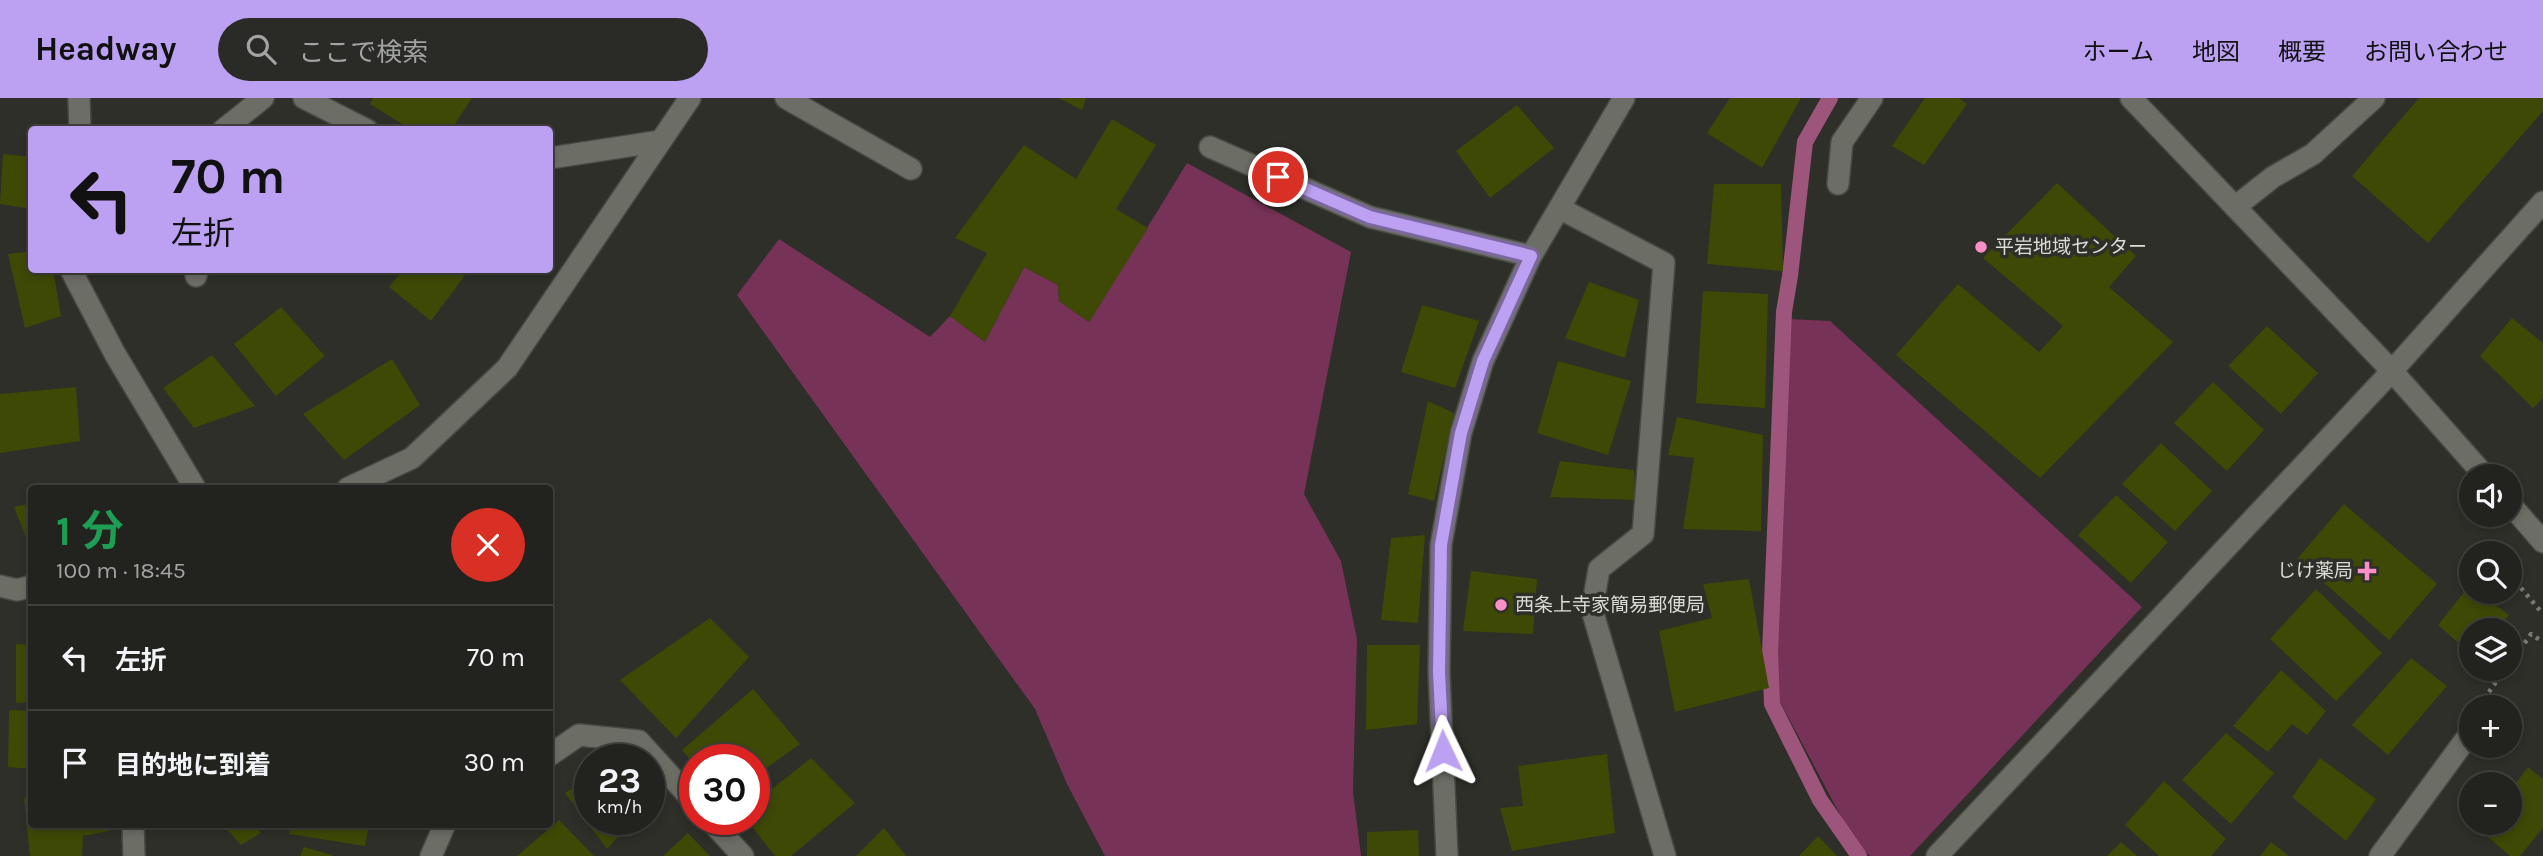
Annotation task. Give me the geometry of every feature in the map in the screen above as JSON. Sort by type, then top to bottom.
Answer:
[{"type":"street","points":[[79,98],[80,126]]},
{"type":"street","points":[[228,126],[262,98]]},
{"type":"street","points":[[304,98],[359,126]]},
{"type":"street","points":[[354,485],[412,458],[507,368],[690,98]]},
{"type":"street","points":[[786,98],[911,169]]},
{"type":"street","points":[[1447,856],[1439,672],[1441,545],[1461,433],[1483,361],[1531,256],[1624,98]]},
{"type":"street","points":[[1838,184],[1842,142],[1872,98]]},
{"type":"street","points":[[2131,98],[2392,372],[2474,464]]},
{"type":"street","points":[[2235,207],[2273,177],[2313,154],[2374,98]]},
{"type":"street","points":[[553,158],[661,141]]},
{"type":"street","points":[[1210,146],[1370,217],[1531,256]]},
{"type":"street","points":[[1937,856],[2392,372],[2543,202]]},
{"type":"street","points":[[1559,208],[1664,263],[1643,534],[1599,569],[1592,610],[1665,856]]},
{"type":"street","points":[[73,273],[115,354],[193,485]]},
{"type":"street","points":[[2522,518],[2543,542]]},
{"type":"street","points":[[0,586],[17,590],[28,587]]},
{"type":"street","points":[[553,753],[579,735],[639,741],[679,785]]},
{"type":"street","points":[[2381,856],[2459,749]]},
{"type":"street","points":[[133,828],[134,856]]},
{"type":"street","points":[[431,856],[442,828]]},
{"type":"street","points":[[724,835],[743,856]]},
{"type":"path","points":[[2522,589],[2543,614]]},
{"type":"path","points":[[2522,647],[2531,634],[2543,642]]},
{"type":"shaded area","points":[[1187,163],[1351,252],[1304,494],[1341,561],[1357,639],[1353,792],[1361,856],[1105,856],[1067,784],[1035,709],[737,295],[779,239],[930,337],[950,316],[985,342],[1024,267],[1058,285],[1059,301],[1089,322]]},
{"type":"shaded area","points":[[1789,319],[1830,321],[2142,607],[1910,856],[1870,856],[1853,839],[1776,694]]},
{"type":"building","points":[[373,98],[472,98],[454,126],[406,126],[370,104]]},
{"type":"building","points":[[1059,98],[1086,98],[1082,110]]},
{"type":"building","points":[[1730,98],[1801,98],[1762,168],[1707,133]]},
{"type":"building","points":[[1925,98],[1959,98],[1967,104],[1924,165],[1892,146]]},
{"type":"building","points":[[2419,98],[2543,98],[2543,111],[2428,243],[2352,176]]},
{"type":"building","points":[[1517,105],[1554,148],[1490,198],[1456,151]]},
{"type":"building","points":[[1112,119],[1156,145],[1116,209],[1148,228],[1089,322],[1059,301],[1058,285],[1024,267],[985,342],[950,316],[987,253],[955,238],[1024,145],[1076,179]]},
{"type":"building","points":[[3,154],[28,157],[28,208],[0,204]]},
{"type":"building","points":[[2057,183],[2136,256],[2109,287],[2173,342],[2040,478],[1896,355],[1958,284],[2039,352],[2063,326],[1983,258]]},
{"type":"building","points":[[1714,184],[1781,184],[1783,271],[1707,264]]},
{"type":"building","points":[[28,252],[28,273],[54,273],[61,316],[25,328],[8,254]]},
{"type":"building","points":[[401,273],[467,273],[431,321],[389,287]]},
{"type":"building","points":[[1589,282],[1639,300],[1625,358],[1565,338]]},
{"type":"building","points":[[1703,291],[1768,294],[1765,408],[1696,403]]},
{"type":"building","points":[[1422,305],[1479,321],[1455,388],[1401,372]]},
{"type":"building","points":[[281,307],[325,356],[276,396],[234,344]]},
{"type":"building","points":[[2512,318],[2543,343],[2543,398],[2533,408],[2480,356]]},
{"type":"building","points":[[2267,326],[2318,373],[2281,414],[2228,366]]},
{"type":"building","points":[[212,355],[255,406],[194,428],[163,388]]},
{"type":"building","points":[[392,359],[420,405],[344,460],[303,414]]},
{"type":"building","points":[[1558,361],[1631,381],[1608,455],[1537,433]]},
{"type":"building","points":[[2213,382],[2264,430],[2227,471],[2174,423]]},
{"type":"building","points":[[76,387],[80,441],[0,453],[0,394]]},
{"type":"building","points":[[1428,401],[1454,413],[1434,501],[1408,494]]},
{"type":"building","points":[[1677,417],[1763,435],[1761,531],[1683,529],[1694,458],[1668,455]]},
{"type":"building","points":[[2161,443],[2212,491],[2175,531],[2122,484]]},
{"type":"building","points":[[1560,461],[1634,470],[1635,500],[1550,497]]},
{"type":"building","points":[[2116,495],[2168,542],[2131,583],[2078,535]]},
{"type":"building","points":[[28,504],[28,542],[14,507]]},
{"type":"building","name":"じけ薬局","points":[[2344,504],[2437,584],[2389,640],[2297,559]]},
{"type":"building","points":[[1425,535],[1418,623],[1381,620],[1391,538]]},
{"type":"building","name":"西条上寺家簡易郵便局","points":[[1471,571],[1537,579],[1533,634],[1463,631]]},
{"type":"building","points":[[1749,579],[1769,688],[1675,712],[1659,631],[1712,618],[1703,584]]},
{"type":"building","points":[[2316,589],[2382,653],[2336,701],[2270,639]]},
{"type":"building","points":[[2459,599],[2459,604],[2494,604],[2509,615],[2507,618],[2459,618],[2459,643],[2438,625]]},
{"type":"building","points":[[710,618],[749,657],[676,738],[620,680]]},
{"type":"building","points":[[16,644],[28,645],[28,702],[16,703]]},
{"type":"building","points":[[1367,645],[1420,645],[1417,724],[1366,730]]},
{"type":"building","points":[[2411,658],[2447,686],[2388,755],[2352,725]]},
{"type":"building","points":[[2281,670],[2326,711],[2307,735],[2292,724],[2268,752],[2233,726]]},
{"type":"building","points":[[753,689],[800,744],[770,766],[770,744],[689,744]]},
{"type":"building","points":[[9,710],[28,711],[28,769],[8,767]]},
{"type":"building","points":[[2226,733],[2274,773],[2231,824],[2182,780]]},
{"type":"building","points":[[1607,754],[1615,833],[1512,851],[1500,808],[1523,806],[1518,766]]},
{"type":"building","points":[[811,758],[855,803],[791,856],[775,856],[759,835],[770,835],[770,790]]},
{"type":"building","points":[[2320,758],[2376,799],[2346,841],[2292,797]]},
{"type":"building","points":[[2528,767],[2543,779],[2543,828],[2520,856],[2510,856],[2486,835],[2522,835],[2522,775]]},
{"type":"building","points":[[2164,781],[2226,839],[2211,856],[2159,856],[2125,825]]},
{"type":"building","points":[[574,787],[574,805],[565,793]]},
{"type":"building","points":[[24,798],[28,798],[28,828],[109,828],[109,831],[83,836],[82,856],[30,856]]},
{"type":"building","points":[[559,820],[594,856],[517,856],[553,828]]},
{"type":"building","points":[[226,828],[257,828],[261,833],[241,845]]},
{"type":"building","points":[[291,828],[368,828],[365,846],[289,834]]},
{"type":"building","points":[[884,828],[906,856],[856,856]]},
{"type":"building","points":[[1418,830],[1419,856],[1367,856],[1367,832]]},
{"type":"building","points":[[596,835],[620,835],[607,849]]},
{"type":"building","points":[[686,835],[690,835],[710,856],[663,856]]},
{"type":"building","points":[[1818,836],[1837,856],[1799,856]]},
{"type":"building","points":[[2121,842],[2137,856],[2107,856]]},
{"type":"building","points":[[2271,842],[2289,856],[2260,856]]},
{"type":"building","points":[[304,847],[332,855],[332,856],[300,856]]},
{"type":"waterway","points":[[1830,98],[1805,142],[1784,312],[1770,653],[1772,704],[1820,800],[1859,856]]},
{"type":"place","name":"平岩地域センター","points":[[1981,247]]},
{"type":"place","name":"じけ薬局","points":[[2367,571]]},
{"type":"place","name":"西条上寺家簡易郵便局","points":[[1501,605]]},
{"type":"route","points":[[1278,177],[1370,217],[1531,256],[1483,361],[1461,433],[1441,545],[1439,672],[1443,751]]}]
